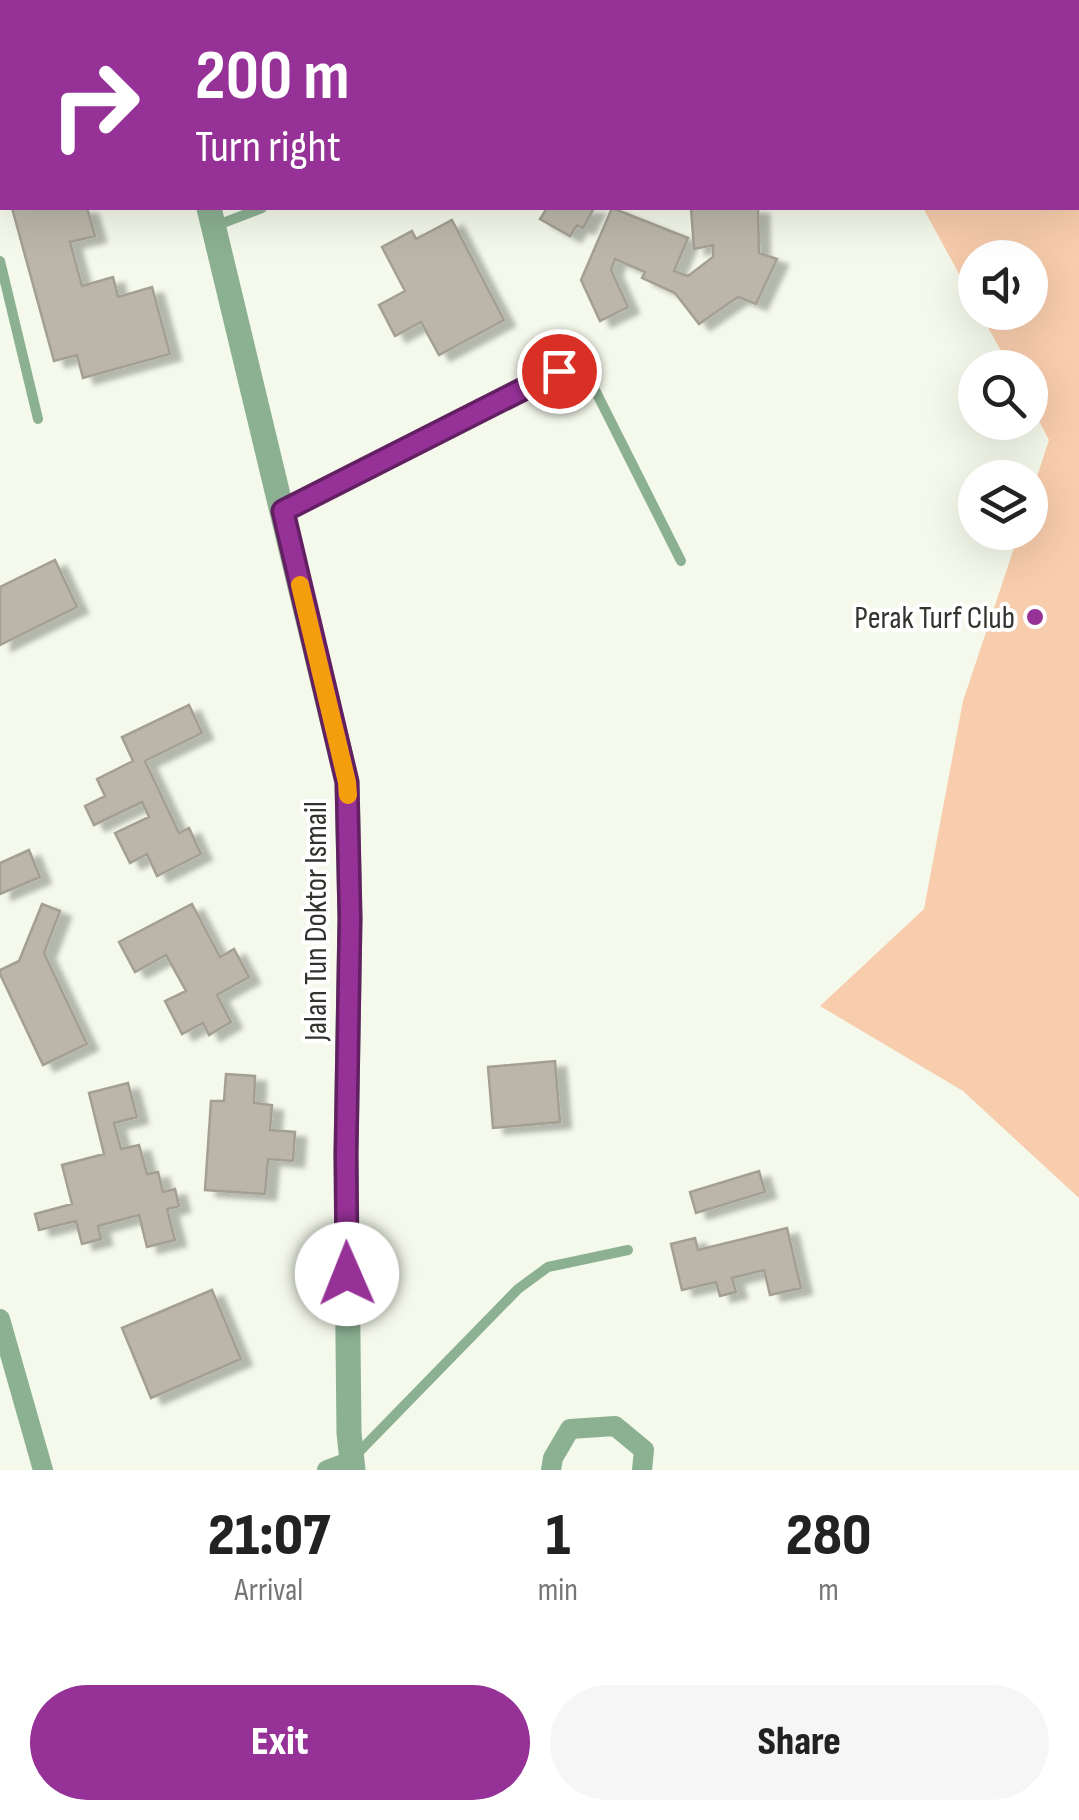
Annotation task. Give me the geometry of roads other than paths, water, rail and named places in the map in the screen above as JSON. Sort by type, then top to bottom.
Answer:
[{"type":"street","name":"Jalan Tun Doktor Ismail","points":[[212,217],[347,782],[350,918],[344,1467]]},
{"type":"street","points":[[0,1320],[42,1470]]},
{"type":"street","points":[[551,1470],[553,1458],[570,1429],[616,1426],[644,1450],[642,1470]]},
{"type":"lane","points":[[212,217],[251,210]]},
{"type":"lane","points":[[0,262],[38,419]]},
{"type":"lane","points":[[283,511],[559,371],[576,373],[592,382],[681,561]]},
{"type":"lane","points":[[344,1467],[518,1289],[548,1266],[628,1250]]},
{"type":"place","name":"Perak Turf Club","points":[[1035,617]]}]
